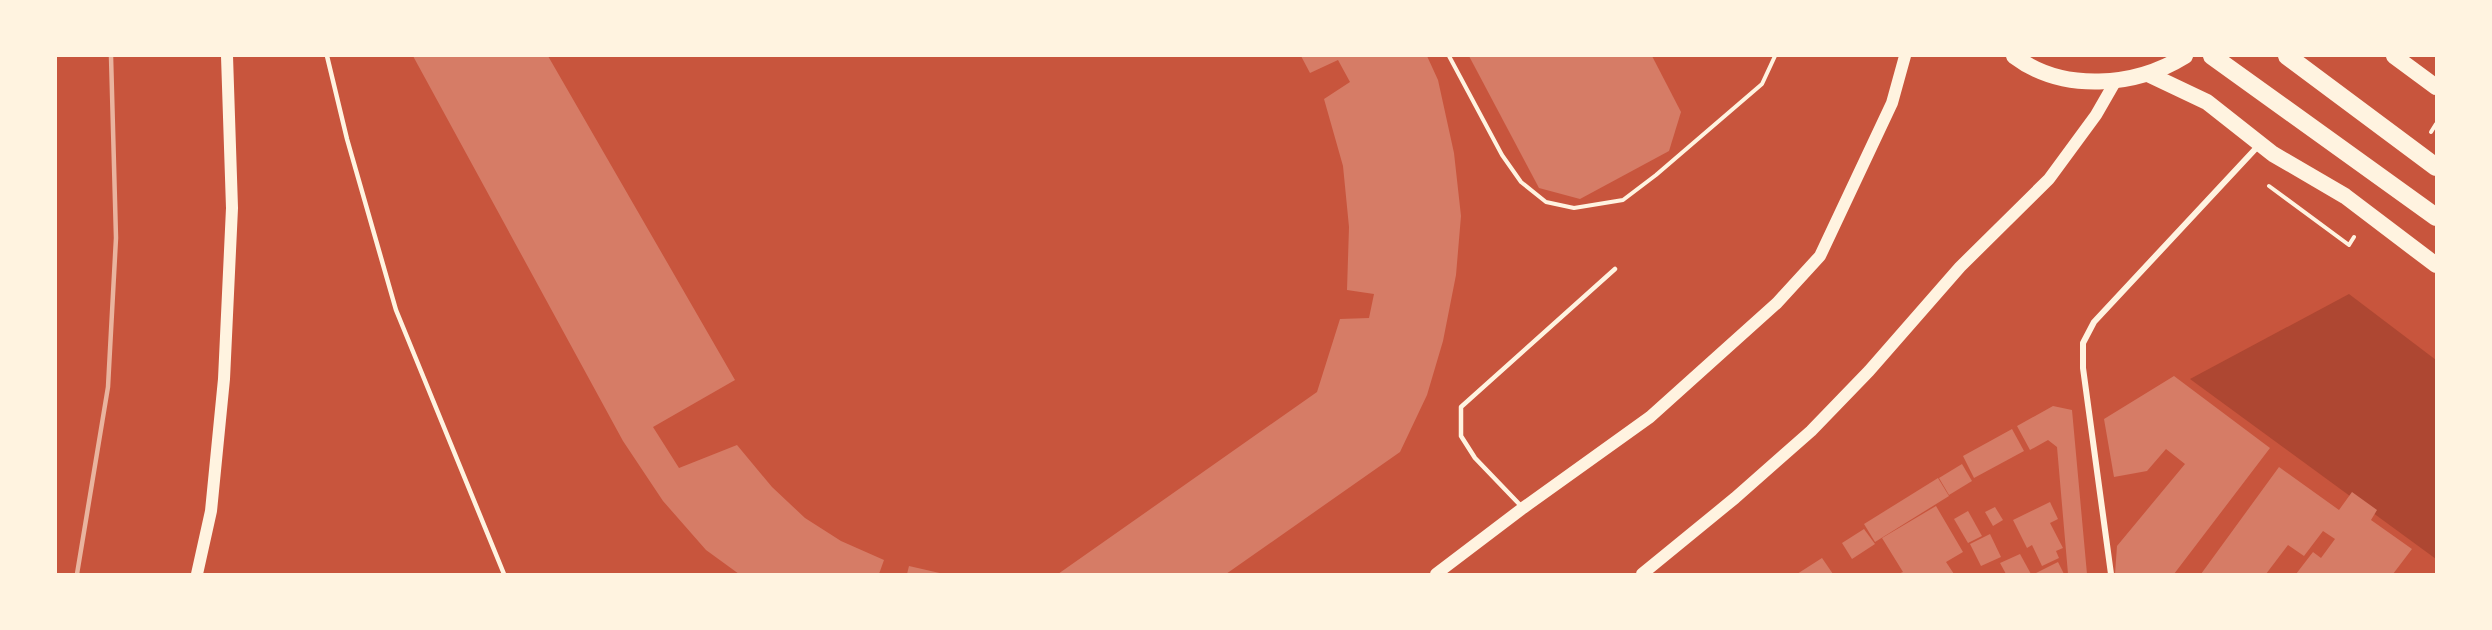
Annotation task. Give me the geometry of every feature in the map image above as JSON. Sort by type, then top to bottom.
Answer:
[{"type":"highway","points":[[2014,56],[2025,64],[2069,80],[2115,82],[2148,74],[2186,56]]},
{"type":"highway","points":[[2212,56],[2436,217]]},
{"type":"highway","points":[[2287,56],[2436,167]]},
{"type":"highway","points":[[2394,56],[2436,87]]},
{"type":"highway","points":[[2148,74],[2207,102],[2260,144],[2310,177],[2345,196],[2436,265]]},
{"type":"main road","points":[[197,574],[211,511],[224,380],[232,208],[227,56]]},
{"type":"main road","points":[[1436,574],[1650,417],[1777,303],[1820,256],[1892,103],[1905,56]]},
{"type":"main road","points":[[1642,574],[1811,432],[1869,371],[1960,267],[2049,179],[2096,115],[2115,82]]},
{"type":"street","points":[[2110,574],[2083,368],[2083,343],[2094,322],[2260,144]]},
{"type":"lane","points":[[327,56],[347,139],[396,310],[504,574]]},
{"type":"lane","points":[[1523,508],[1475,458],[1461,436],[1461,407],[1615,269]]},
{"type":"path","points":[[1449,56],[1502,155],[1521,182],[1546,202],[1574,208],[1623,200],[1656,175],[1762,84],[1775,56]]},
{"type":"path","points":[[2263,181],[2349,245]]},
{"type":"shaded area","points":[[2349,294],[2436,360],[2436,559],[2190,379]]},
{"type":"building","points":[[413,56],[548,56],[735,380],[653,427],[679,468],[737,445],[772,487],[805,518],[841,541],[884,560],[879,574],[739,574],[706,550],[663,501],[623,441]]},
{"type":"building","points":[[1301,56],[1427,56],[1438,80],[1454,153],[1461,216],[1456,275],[1443,341],[1427,395],[1400,452],[1226,574],[1058,574],[1317,392],[1340,319],[1369,318],[1374,294],[1347,290],[1349,227],[1343,166],[1324,99],[1350,82],[1338,60],[1310,73]]},
{"type":"building","points":[[1469,56],[1652,56],[1681,112],[1669,151],[1580,199],[1539,188]]},
{"type":"building","points":[[2174,376],[2270,448],[2174,574],[2115,574],[2117,546],[2185,464],[2166,449],[2147,471],[2114,477],[2104,419]]},
{"type":"building","points":[[2053,406],[2072,410],[2087,574],[2068,574],[2057,447],[2048,440],[2030,450],[2017,426]]},
{"type":"building","points":[[2012,429],[2024,451],[1974,478],[1963,456]]},
{"type":"building","points":[[1962,464],[1972,481],[1949,495],[1939,478]]},
{"type":"building","points":[[2279,467],[2339,510],[2352,492],[2377,510],[2371,520],[2412,549],[2393,574],[2296,574],[2313,552],[2321,558],[2335,539],[2323,531],[2304,556],[2288,545],[2266,574],[2201,574]]},
{"type":"building","points":[[1938,478],[1949,496],[1875,542],[1864,524]]},
{"type":"building","points":[[2050,502],[2058,519],[2050,523],[2063,548],[2056,551],[2059,558],[2042,566],[2032,545],[2027,548],[2013,520]]},
{"type":"building","points":[[1936,506],[1963,552],[1946,562],[1954,574],[1898,574],[1903,572],[1882,538]]},
{"type":"building","points":[[1995,507],[2003,520],[1993,526],[1985,512]]},
{"type":"building","points":[[1968,511],[1982,536],[1968,543],[1954,519]]},
{"type":"building","points":[[1864,529],[1875,544],[1852,559],[1842,543]]},
{"type":"building","points":[[1990,534],[2001,557],[1981,566],[1970,544]]},
{"type":"building","points":[[2020,554],[2031,574],[2006,574],[2000,563]]},
{"type":"building","points":[[1822,558],[1833,574],[1797,574]]},
{"type":"building","points":[[2058,562],[2064,574],[2034,574]]},
{"type":"building","points":[[909,566],[944,574],[907,574]]},
{"type":"railway","points":[[77,574],[108,387],[116,238],[111,56]]}]
